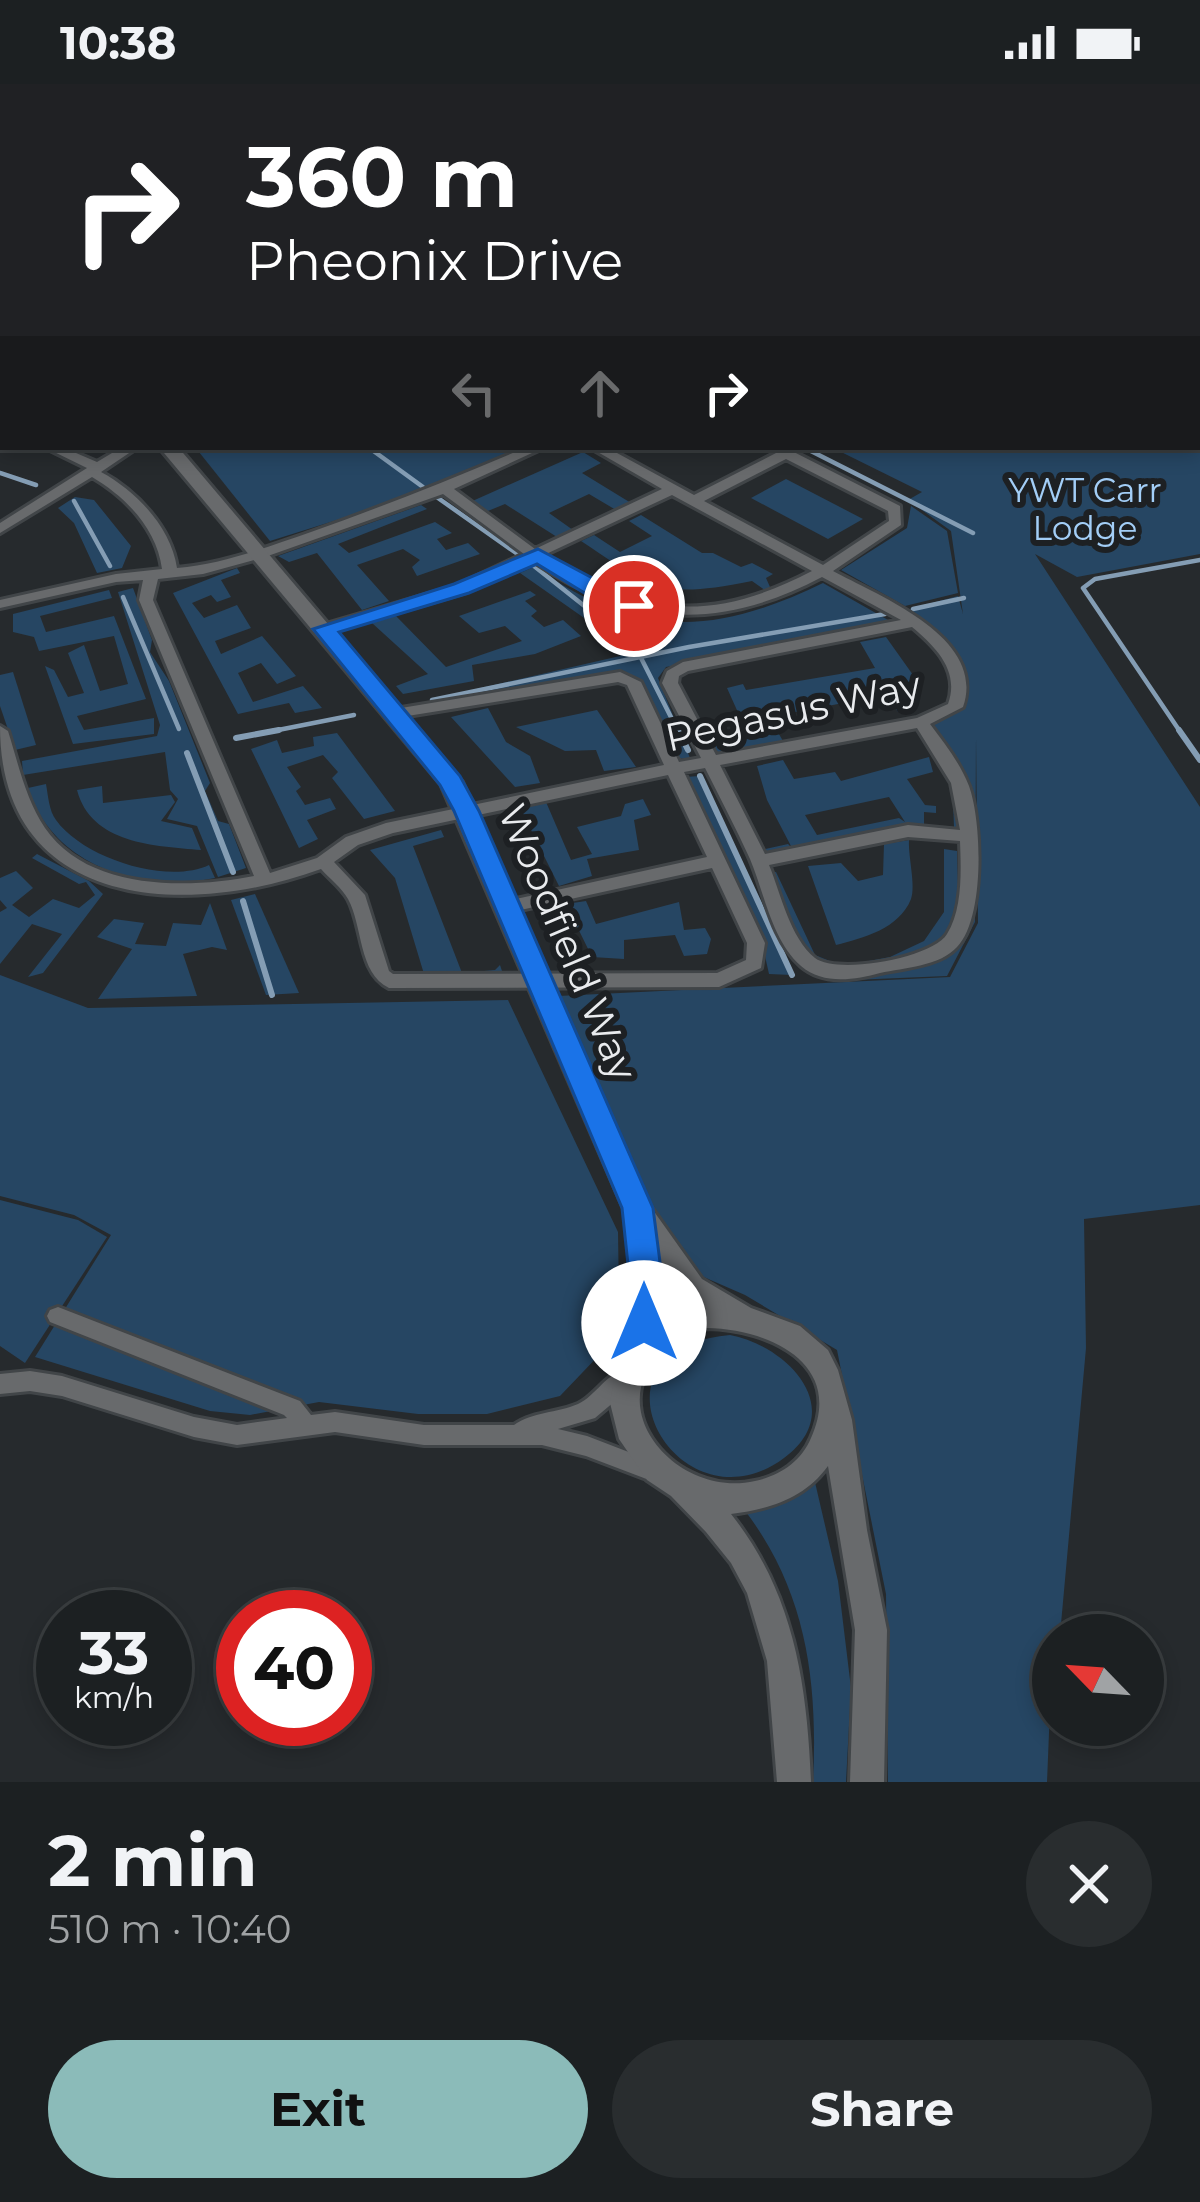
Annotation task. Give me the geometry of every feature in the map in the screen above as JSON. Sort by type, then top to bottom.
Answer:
[{"type":"street","points":[[57,450],[113,481],[169,550],[170,574]]},
{"type":"street","points":[[0,529],[126,450]]},
{"type":"street","name":"Woodfield Way","points":[[171,450],[451,782],[638,1208],[692,1286],[741,1316]]},
{"type":"street","points":[[0,604],[116,578],[170,574],[260,554],[444,488],[531,450]]},
{"type":"street","name":"Pegasus Way","points":[[0,731],[24,813],[45,844],[72,862],[119,882],[159,889],[218,889],[324,862],[341,846],[380,832],[921,722],[955,707],[961,677],[940,642],[915,622],[602,450]]},
{"type":"street","points":[[444,488],[604,596],[664,612],[739,609],[769,599],[896,522],[895,509],[781,450],[695,500]]},
{"type":"street","points":[[325,629],[461,589],[674,489]]},
{"type":"street","points":[[151,575],[146,600],[264,879]]},
{"type":"street","points":[[915,622],[682,667],[672,674],[670,683],[760,861],[797,949],[809,963],[830,972],[854,973],[934,953],[953,943],[964,922],[968,836],[959,783],[921,722]]},
{"type":"street","points":[[324,862],[343,876],[356,895],[381,974],[389,981],[719,980],[755,963],[756,944],[641,691],[620,676],[395,713]]},
{"type":"street","points":[[760,861],[908,830],[968,836]]},
{"type":"street","points":[[507,908],[715,861]]},
{"type":"street","name":"Woodfield Way","points":[[632,1366],[648,1293],[638,1208]]},
{"type":"street","points":[[58,1316],[292,1408],[305,1425]]},
{"type":"street","points":[[489,1436],[586,1411],[682,1322],[741,1316],[801,1342],[824,1369],[835,1406],[851,1530],[871,1630],[867,1782]]},
{"type":"street","points":[[632,1366],[622,1410],[636,1450],[733,1535],[766,1591],[784,1652],[794,1782]]},
{"type":"street","points":[[0,1384],[30,1381],[62,1386],[194,1427],[237,1435],[335,1422],[424,1435],[542,1436],[586,1446],[709,1497],[748,1498],[776,1491],[807,1472],[830,1438],[835,1406]]},
{"type":"green space","points":[[197,450],[519,450],[423,493],[270,541]]},
{"type":"green space","name":"YWT Carr Lodge","points":[[837,450],[1200,450],[1200,554],[1077,577],[1035,554],[1200,807],[1200,1205],[1084,1219],[1086,1348],[1062,1614],[1032,1614],[1032,1746],[1048,1746],[1047,1782],[888,1782],[886,1594],[837,1350],[745,1295],[699,1275],[655,1211],[558,996],[950,977],[978,923],[976,737],[975,922],[947,976],[852,980],[955,944],[967,797],[925,723],[958,708],[962,676],[902,611],[958,596],[963,614],[951,531],[908,500],[922,492]]},
{"type":"green space","points":[[583,452],[601,463],[582,473],[631,503],[616,510],[589,494],[549,513],[573,530],[557,537],[505,504],[483,513],[468,503]]},
{"type":"green space","points":[[786,479],[863,519],[828,539],[751,498]]},
{"type":"green space","points":[[75,497],[94,500],[131,546],[122,568],[97,573],[74,523],[58,508]]},
{"type":"green space","points":[[421,505],[427,509],[338,544],[349,553],[435,522],[452,533],[437,539],[446,550],[468,543],[480,554],[417,576],[412,567],[420,560],[403,549],[357,565],[389,601],[362,610],[317,553],[289,562],[278,556]]},
{"type":"green space","points":[[911,506],[947,531],[958,593],[905,606],[841,570],[907,528]]},
{"type":"green space","points":[[641,515],[702,553],[713,553],[741,567],[752,563],[773,574],[766,578],[770,587],[766,591],[752,581],[697,589],[660,586],[581,541],[594,535],[620,552],[652,536],[629,521]]},
{"type":"green space","points":[[534,567],[607,607],[642,618],[710,620],[783,601],[823,583],[888,620],[879,627],[666,667],[658,678],[690,758],[678,759],[623,673],[429,700],[620,656],[624,646],[520,573]]},
{"type":"green space","points":[[237,568],[240,573],[221,580],[231,597],[217,602],[211,595],[192,603],[204,618],[237,605],[251,628],[215,641],[221,654],[262,636],[296,676],[277,684],[261,663],[238,673],[253,702],[303,686],[322,708],[295,713],[289,703],[238,714],[173,593]]},
{"type":"green space","points":[[133,588],[152,640],[150,652],[169,681],[210,783],[205,791],[218,821],[229,824],[246,868],[218,877],[197,826],[167,819],[178,799],[170,790],[165,752],[23,775],[22,761],[157,736],[160,725],[118,592]]},
{"type":"green space","points":[[109,590],[112,598],[40,616],[46,632],[114,616],[146,699],[77,716],[84,730],[154,718],[154,734],[73,744],[45,666],[54,670],[68,697],[84,693],[68,653],[84,645],[100,691],[128,684],[114,636],[39,651],[34,637],[13,632],[13,614]]},
{"type":"green space","points":[[530,591],[536,595],[525,601],[537,611],[531,616],[544,627],[563,620],[581,636],[535,654],[472,665],[474,681],[403,694],[396,686],[428,674],[372,623],[396,616],[446,667],[522,641],[505,626],[479,633],[459,616]]},
{"type":"green space","points":[[886,637],[918,682],[902,689],[918,707],[898,712],[886,695],[769,717],[783,741],[718,755],[713,743],[749,737],[727,688],[743,684],[746,690],[875,668],[860,642]]},
{"type":"green space","points":[[13,672],[36,745],[15,750],[0,706],[0,675]]},
{"type":"green space","points":[[488,708],[506,742],[530,756],[540,783],[515,787],[451,717]]},
{"type":"green space","points":[[597,710],[636,767],[604,771],[596,750],[565,751],[516,727]]},
{"type":"green space","points":[[337,733],[395,811],[364,819],[332,778],[338,772],[323,755],[287,767],[301,787],[296,791],[305,805],[330,798],[336,809],[307,820],[318,839],[299,848],[251,749],[277,740],[282,753],[314,746],[313,737]]},
{"type":"green space","points":[[929,757],[933,772],[907,779],[925,805],[936,806],[936,813],[924,812],[924,825],[954,827],[953,801],[963,801],[967,835],[931,830],[761,859],[757,851],[788,844],[792,848],[767,800],[757,766],[783,760],[794,779],[835,772],[841,781]],"holes":[[[889,797],[905,822],[899,818],[817,835],[805,815]]]},
{"type":"green space","points":[[700,776],[792,975],[769,974],[761,938],[685,777]]},
{"type":"green space","points":[[46,784],[54,816],[85,846],[149,870],[171,872],[209,865],[215,878],[158,882],[102,868],[78,855],[40,815],[28,788]]},
{"type":"green space","points":[[102,786],[103,803],[171,795],[175,802],[161,821],[192,828],[201,850],[145,843],[110,832],[84,808],[77,790]]},
{"type":"green space","points":[[643,799],[651,815],[634,820],[639,850],[587,859],[592,876],[559,886],[520,808],[546,802],[571,860],[592,854],[577,827],[621,816],[625,804]]},
{"type":"green space","points":[[441,830],[444,837],[413,846],[462,973],[495,970],[500,965],[504,977],[430,979],[424,974],[395,878],[370,850]]},
{"type":"green space","points":[[909,840],[912,893],[905,909],[879,931],[836,945],[808,866],[841,863],[858,881],[883,875],[884,844]]},
{"type":"green space","points":[[944,849],[957,851],[959,920],[948,940],[932,951],[854,971],[831,970],[799,947],[768,872],[776,872],[815,955],[842,966],[890,957],[924,941],[944,912]]},
{"type":"green space","points":[[37,854],[89,881],[103,894],[43,973],[28,977],[62,934],[32,924],[0,964],[0,912],[7,908],[0,900],[0,878],[16,871],[33,888],[12,905],[29,917],[53,899],[79,908],[95,895],[86,882],[79,884],[32,858]]},
{"type":"green space","points":[[255,894],[299,993],[266,995],[231,900]]},
{"type":"green space","points":[[586,901],[596,924],[679,902],[684,930],[705,928],[711,939],[707,954],[684,956],[675,935],[624,940],[624,959],[592,957],[566,904]]},
{"type":"green space","points":[[210,903],[227,950],[212,947],[183,954],[197,996],[98,999],[132,949],[97,937],[114,919],[144,923],[135,944],[166,946],[173,923],[201,925]]},
{"type":"green space","points":[[0,975],[88,1008],[508,1000],[618,1232],[619,1296],[603,1351],[560,1396],[487,1414],[418,1414],[319,1402],[250,1415],[210,1411],[35,1357],[111,1235],[74,1215],[0,1196]]},
{"type":"green space","points":[[0,1200],[78,1220],[107,1237],[25,1363],[0,1346]]},
{"type":"green space","points":[[730,1335],[752,1341],[790,1366],[811,1401],[811,1420],[803,1439],[784,1458],[745,1476],[709,1474],[679,1457],[658,1431],[650,1401],[657,1372],[682,1348]]},
{"type":"green space","points":[[814,1478],[838,1581],[851,1688],[846,1782],[813,1782],[813,1709],[804,1640],[783,1574],[746,1512],[796,1497]]},
{"type":"waterway","points":[[372,450],[423,487]]},
{"type":"waterway","points":[[809,450],[973,533]]},
{"type":"waterway","points":[[0,473],[36,485]]},
{"type":"waterway","points":[[438,498],[519,555]]},
{"type":"waterway","points":[[74,501],[110,566]]},
{"type":"waterway","points":[[1181,733],[1083,588],[1095,579],[1200,560]]},
{"type":"waterway","points":[[534,566],[631,643]]},
{"type":"waterway","points":[[123,597],[179,729]]},
{"type":"waterway","points":[[913,609],[964,598]]},
{"type":"waterway","points":[[641,657],[885,614]]},
{"type":"waterway","points":[[638,652],[641,657]]},
{"type":"waterway","points":[[432,700],[641,657]]},
{"type":"waterway","points":[[641,657],[679,733]]},
{"type":"waterway","points":[[265,733],[354,715]]},
{"type":"waterway","points":[[265,733],[279,730]]},
{"type":"waterway","points":[[678,730],[688,750]]},
{"type":"waterway","points":[[1179,730],[1200,760]]},
{"type":"waterway","points":[[236,738],[265,733]]},
{"type":"waterway","points":[[187,753],[233,872]]},
{"type":"waterway","points":[[700,776],[792,975]]},
{"type":"waterway","points":[[243,901],[272,995]]},
{"type":"route","points":[[634,606],[604,596],[538,555],[461,589],[325,629],[451,782],[466,811],[638,1208],[648,1293],[644,1323]]}]
